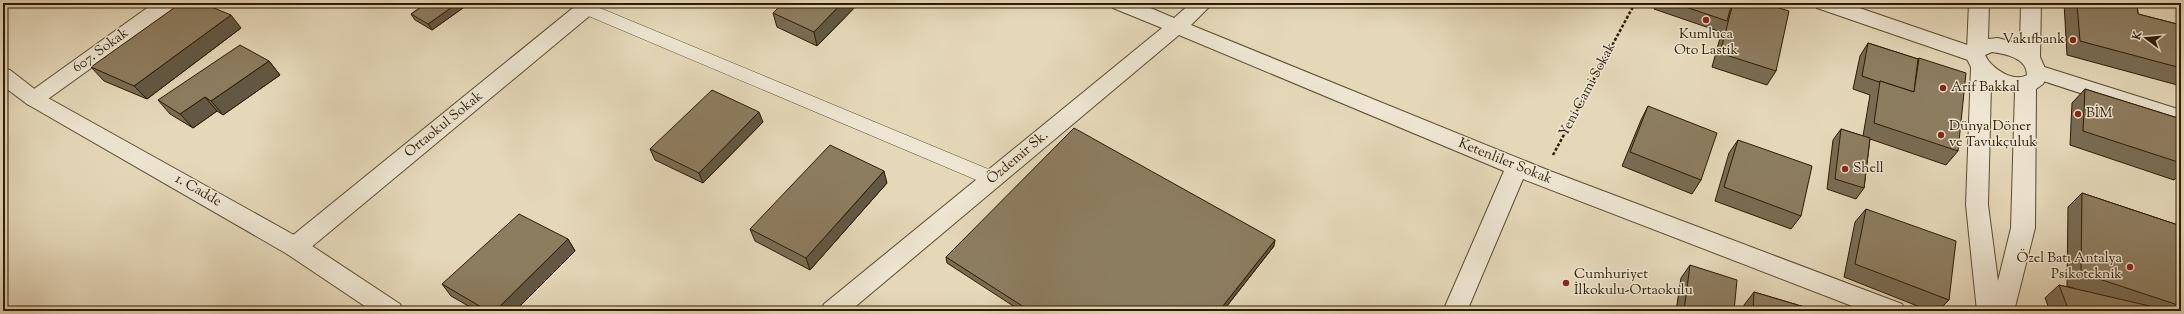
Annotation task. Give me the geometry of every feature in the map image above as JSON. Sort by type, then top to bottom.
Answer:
[{"type":"street","name":"607. Sokak","points":[[34,99],[168,3]]},
{"type":"street","name":"Ketenliler Sokak","points":[[1120,3],[1542,177],[1893,311]]},
{"type":"street","name":"Özdemir Sk.","points":[[833,311],[1203,3]]},
{"type":"street","points":[[1824,3],[1978,58],[2002,81],[2018,85],[2031,72]]},
{"type":"street","points":[[1979,3],[1977,205],[1989,311]]},
{"type":"street","points":[[2002,311],[2023,228],[2031,72],[2031,3]]},
{"type":"street","name":"Ortaokul Sokak","points":[[295,247],[589,6]]},
{"type":"street","points":[[1978,58],[1991,44],[2001,45],[2021,53],[2031,72],[2181,118]]},
{"type":"street","name":"1. Cadde","points":[[3,74],[34,99],[295,247],[391,311]]},
{"type":"street","points":[[1455,311],[1518,167]]},
{"type":"lane","points":[[589,6],[994,178]]},
{"type":"path","name":"Yeni Cami Sokak","points":[[1542,177],[1634,3]]},
{"type":"building","points":[[181,3],[202,3],[231,15],[134,86],[91,67]]},
{"type":"building","points":[[427,3],[458,3],[428,24],[411,14]]},
{"type":"building","points":[[783,3],[842,3],[814,32],[773,13]]},
{"type":"building","points":[[1674,3],[1732,3],[1727,21]]},
{"type":"building","points":[[1733,3],[1763,3],[1789,11],[1776,71],[1720,53]]},
{"type":"building","points":[[2077,3],[2137,3],[2138,14],[2181,25],[2181,68],[2080,41]]},
{"type":"building","points":[[1868,43],[1918,59],[1914,92],[1862,76]]},
{"type":"building","points":[[240,45],[269,61],[211,101],[205,97],[180,114],[158,100]]},
{"type":"building","points":[[1919,58],[1966,73],[1958,151],[1874,123],[1880,81],[1914,92]]},
{"type":"building","points":[[2085,89],[2181,119],[2181,163],[2083,131]]},
{"type":"building","points":[[712,90],[759,112],[699,173],[650,149]]},
{"type":"building","points":[[1648,106],[1717,133],[1701,180],[1630,152]]},
{"type":"building","points":[[1074,128],[1275,240],[1219,311],[1030,311],[946,257]]},
{"type":"building","points":[[1841,129],[1870,138],[1864,188],[1835,179]]},
{"type":"building","points":[[1738,140],[1812,166],[1801,216],[1724,187]]},
{"type":"building","points":[[830,145],[884,171],[806,258],[750,229]]},
{"type":"building","points":[[2082,193],[2181,226],[2181,306],[2081,273]]},
{"type":"building","points":[[1866,209],[1956,241],[1949,300],[1855,264]]},
{"type":"building","points":[[519,214],[568,239],[495,311],[488,311],[442,284]]},
{"type":"building","points":[[1690,265],[1737,280],[1734,311],[1684,311]]},
{"type":"building","points":[[2059,285],[2171,311],[2069,311]]},
{"type":"building","points":[[1754,292],[1818,311],[1753,311]]},
{"type":"place","name":"Kumluca Oto Lastik","points":[[1706,20]]},
{"type":"place","name":"Vakıfbank","points":[[2073,40]]},
{"type":"place","name":"Arif Bakkal","points":[[1943,88]]},
{"type":"place","name":"BİM","points":[[2078,114]]},
{"type":"place","name":"Dünya Döner ve Tavukçuluk","points":[[1941,135]]},
{"type":"place","name":"Shell","points":[[1845,169]]},
{"type":"place","name":"Özel Batı Antalya Psikoteknik","points":[[2130,267]]},
{"type":"place","name":"Cumhuriyet İlkokulu-Ortaokulu","points":[[1566,283]]}]
